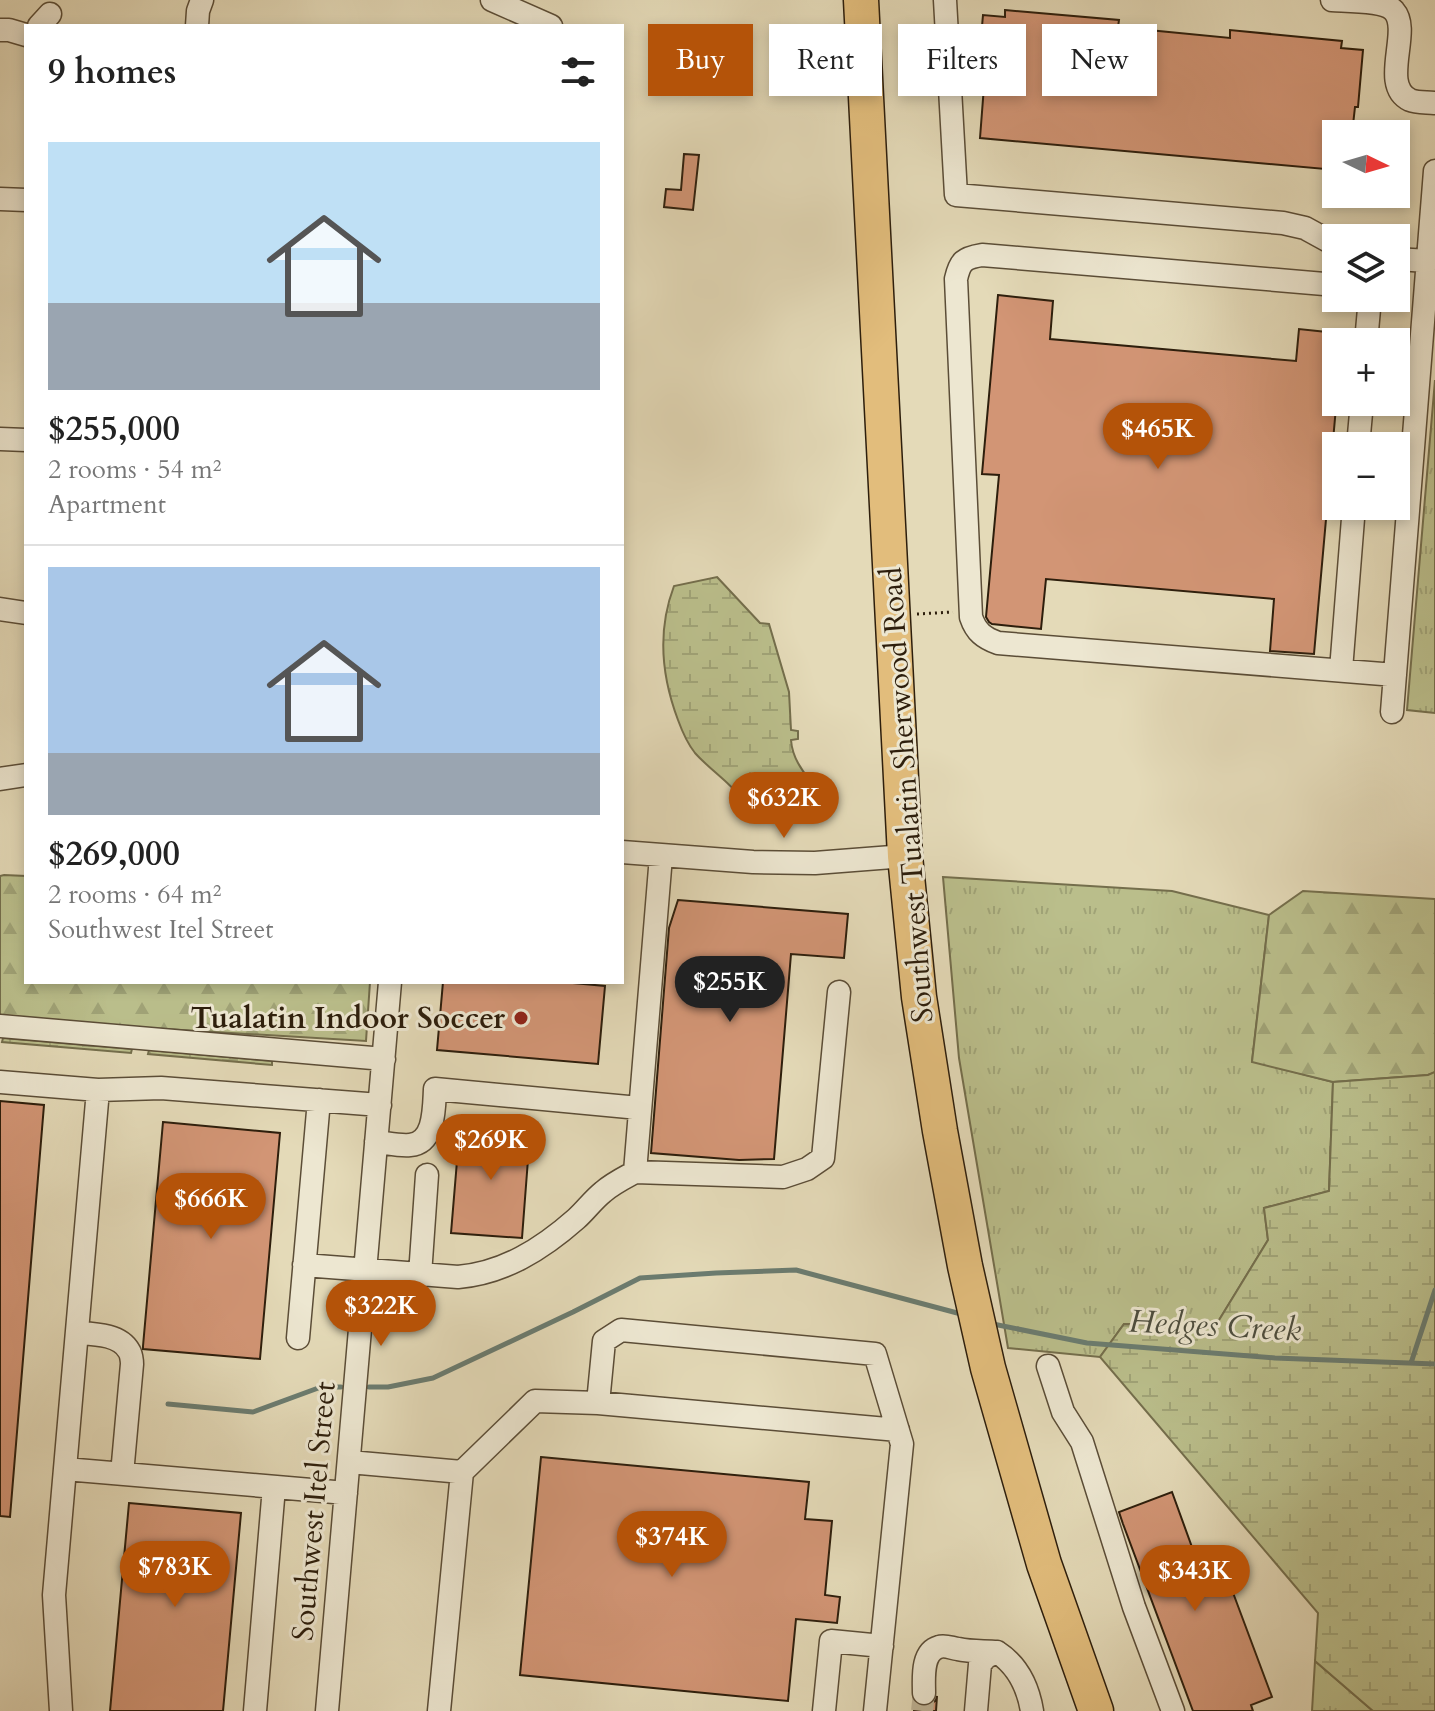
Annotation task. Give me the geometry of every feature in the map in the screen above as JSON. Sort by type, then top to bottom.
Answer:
[{"type":"highway","name":"Southwest Tualatin Sherwood Road","points":[[861,0],[905,856],[921,1012],[940,1131],[988,1368],[1044,1564],[1096,1711]]},
{"type":"street","points":[[197,24],[202,0]]},
{"type":"street","points":[[492,0],[546,24]]},
{"type":"street","points":[[945,0],[956,195],[1283,223],[1305,228],[1322,237]]},
{"type":"street","points":[[1332,0],[1385,5],[1395,11],[1399,23],[1397,85],[1409,99],[1435,103]]},
{"type":"street","points":[[0,30],[24,34]]},
{"type":"street","points":[[1392,712],[1435,171]]},
{"type":"street","points":[[0,199],[24,200]]},
{"type":"street","points":[[1322,284],[982,255],[968,257],[959,266],[956,279],[971,613],[975,629],[985,638],[998,643],[1395,675]]},
{"type":"street","points":[[1410,260],[1428,261]]},
{"type":"street","points":[[0,439],[24,440]]},
{"type":"street","points":[[1341,670],[1353,520]]},
{"type":"street","points":[[0,609],[24,613]]},
{"type":"street","points":[[624,852],[753,862],[815,863],[905,856]]},
{"type":"street","points":[[635,1172],[661,856]]},
{"type":"street","name":"Southwest Itel Street","points":[[327,1711],[390,984]]},
{"type":"street","points":[[304,1265],[420,1275],[479,1275],[508,1265],[542,1245],[577,1218],[603,1192],[635,1172],[783,1177],[807,1169],[823,1158],[839,992]]},
{"type":"street","points":[[0,1026],[384,1059]]},
{"type":"street","points":[[0,1082],[98,1090],[161,1088],[380,1105]]},
{"type":"street","points":[[376,1142],[410,1145],[422,1142],[430,1130],[435,1089],[639,1108]]},
{"type":"street","points":[[61,1711],[54,1595],[98,1090]]},
{"type":"street","points":[[298,1338],[319,1100]]},
{"type":"street","points":[[420,1275],[427,1175]]},
{"type":"street","points":[[598,1403],[604,1341],[621,1330],[875,1354],[902,1444],[875,1711]]},
{"type":"street","points":[[77,1333],[104,1335],[121,1343],[130,1352],[132,1364],[122,1474]]},
{"type":"street","points":[[1048,1366],[1063,1412],[1082,1442],[1134,1607],[1173,1711]]},
{"type":"street","points":[[439,1711],[462,1472],[535,1401],[598,1403],[898,1430]]},
{"type":"street","points":[[349,1462],[462,1472]]},
{"type":"street","points":[[65,1469],[346,1493]]},
{"type":"street","points":[[255,1711],[274,1487]]},
{"type":"street","points":[[824,1711],[831,1641],[882,1646]]},
{"type":"street","points":[[924,1693],[925,1665],[932,1650],[937,1647],[997,1652],[1015,1666],[1032,1711]]},
{"type":"street","points":[[976,1711],[980,1664],[997,1652]]},
{"type":"path","points":[[893,616],[971,613]]},
{"type":"green space","points":[[1435,380],[1435,713],[1407,710]]},
{"type":"green space","points":[[717,577],[760,623],[769,624],[789,692],[791,730],[798,731],[798,739],[791,740],[793,751],[811,781],[797,798],[761,796],[744,801],[695,753],[678,720],[663,653],[669,603],[674,586]]},
{"type":"green space","points":[[0,876],[24,876],[24,984],[370,984],[366,1041],[0,1019]]},
{"type":"green space","points":[[943,877],[1172,891],[1269,915],[1252,1061],[1333,1082],[1329,1191],[1264,1208],[1268,1240],[1216,1325],[1124,1324],[1100,1357],[1008,1348],[959,1058]]},
{"type":"green space","points":[[1303,891],[1435,899],[1435,1072],[1333,1082],[1252,1062],[1269,915]]},
{"type":"green space","points":[[3,1038],[132,1049],[131,1053],[2,1042]]},
{"type":"green space","points":[[149,1050],[272,1061],[272,1065],[148,1054]]},
{"type":"green space","points":[[1435,1072],[1435,1711],[1373,1711],[1315,1661],[1318,1613],[1100,1357],[1124,1324],[1216,1325],[1268,1240],[1264,1208],[1329,1191],[1333,1082]]},
{"type":"green space","points":[[1315,1661],[1373,1711],[1312,1711]]},
{"type":"building","points":[[1005,10],[1119,20],[1118,24],[1042,24],[1042,96],[1157,96],[1157,31],[1230,38],[1230,30],[1342,41],[1341,48],[1363,50],[1358,107],[1355,107],[1354,120],[1322,120],[1322,169],[980,138],[983,96],[1026,96],[1026,24],[982,24],[983,15],[1005,17]]},
{"type":"building","points":[[684,154],[699,155],[693,210],[664,207],[666,189],[681,190]]},
{"type":"building","points":[[998,295],[1053,301],[1050,339],[1296,361],[1299,329],[1322,331],[1322,416],[1335,416],[1334,432],[1322,432],[1322,520],[1326,520],[1314,654],[1270,651],[1274,599],[1046,579],[1041,629],[992,624],[986,617],[999,475],[982,474]]},
{"type":"building","points":[[678,900],[848,914],[844,958],[791,954],[774,1159],[739,1160],[651,1153],[669,928]]},
{"type":"building","name":"Tualatin Indoor Soccer","points":[[443,984],[605,986],[598,1064],[437,1050]]},
{"type":"building","points":[[0,1101],[44,1105],[10,1517],[0,1516]]},
{"type":"building","points":[[163,1122],[280,1133],[260,1359],[143,1349]]},
{"type":"building","points":[[460,1125],[530,1133],[522,1238],[451,1233]]},
{"type":"building","points":[[541,1457],[809,1482],[805,1519],[832,1521],[825,1595],[840,1597],[837,1623],[796,1619],[788,1701],[520,1675]]},
{"type":"building","points":[[1172,1492],[1205,1583],[1226,1574],[1272,1697],[1251,1705],[1253,1711],[1193,1711],[1123,1524],[1119,1512]]},
{"type":"building","points":[[129,1503],[241,1513],[223,1711],[110,1711]]},
{"type":"building","points":[[937,1696],[936,1711],[914,1711],[915,1703],[923,1707],[930,1705]]},
{"type":"waterway","name":"Hedges Creek","points":[[369,1387],[388,1387],[433,1378],[640,1278],[796,1270],[961,1314]]},
{"type":"waterway","points":[[1411,1363],[1435,1290]]},
{"type":"waterway","name":"Hedges Creek","points":[[993,1324],[1087,1343],[1275,1358],[1435,1364]]},
{"type":"waterway","name":"Hedges Creek","points":[[168,1404],[253,1412],[321,1387],[341,1387]]},
{"type":"tunnel","points":[[922,1711],[924,1693]]},
{"type":"place","name":"Tualatin Indoor Soccer","points":[[521,1018]]}]
